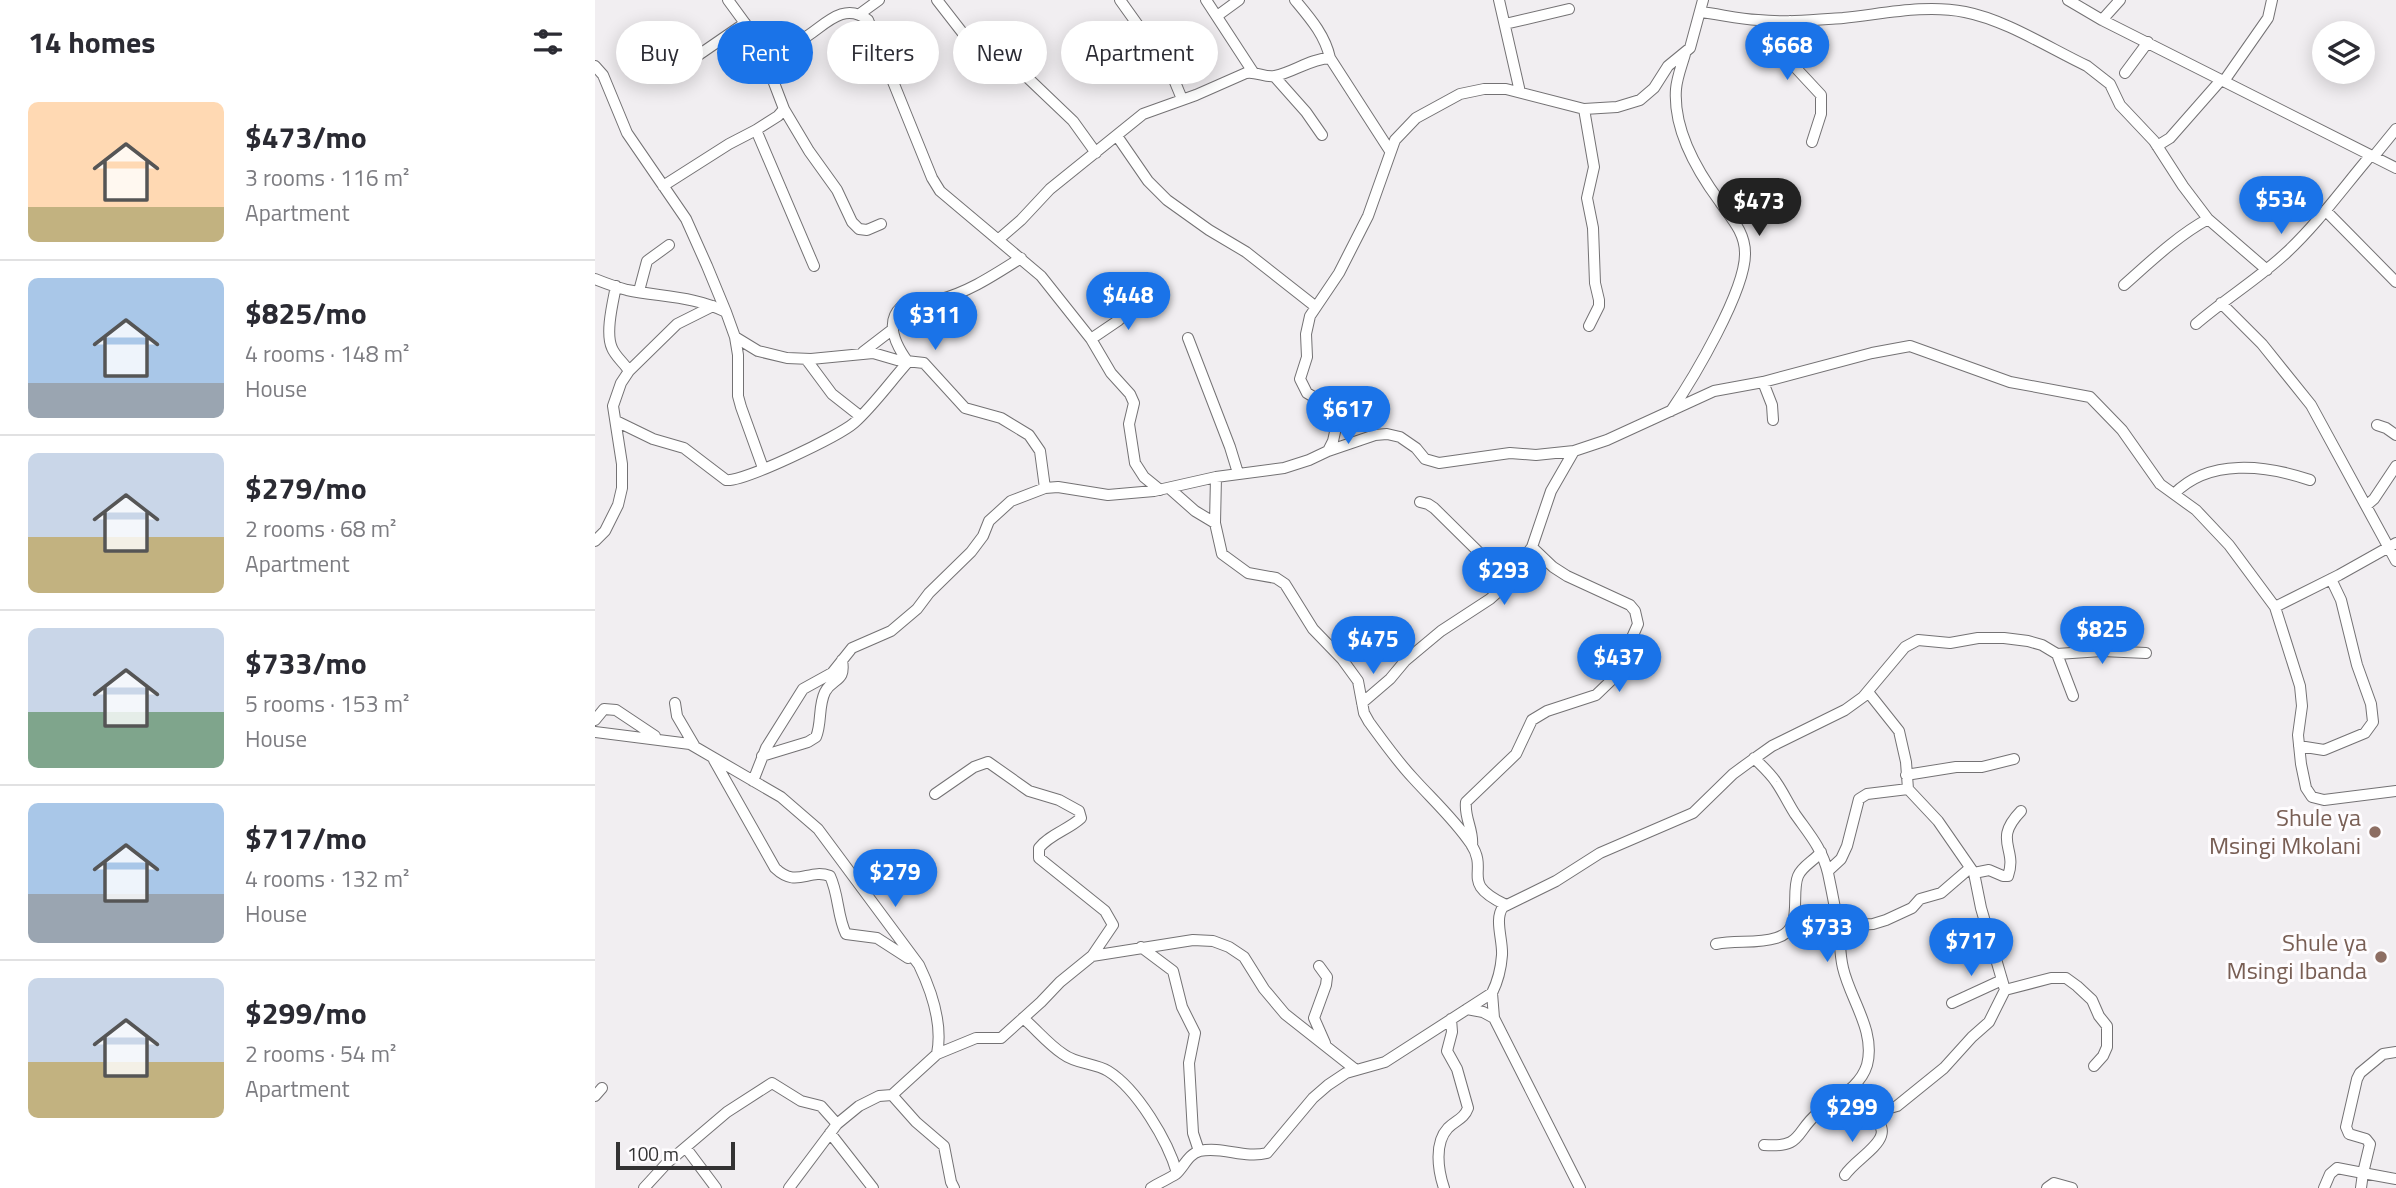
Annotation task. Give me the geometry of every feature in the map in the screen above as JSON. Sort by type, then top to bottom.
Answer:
[{"type":"street","points":[[728,0],[744,21]]},
{"type":"street","points":[[848,0],[873,31],[893,88],[940,191],[1021,258],[1052,288],[1091,339],[1111,373],[1134,402],[1129,424],[1135,463],[1144,477],[1215,523]]},
{"type":"street","points":[[813,31],[838,12],[857,13],[879,0]]},
{"type":"street","points":[[937,0],[970,41],[997,50],[1061,108],[1096,153]]},
{"type":"street","points":[[1120,0],[1170,70],[1182,99]]},
{"type":"street","points":[[1206,0],[1253,72]]},
{"type":"street","points":[[1217,16],[1240,0]]},
{"type":"street","points":[[1295,0],[1321,34],[1330,58],[1390,151]]},
{"type":"street","points":[[1499,0],[1520,92]]},
{"type":"street","points":[[1671,411],[1695,373],[1735,293],[1745,254],[1740,228],[1704,180],[1679,119],[1676,92],[1678,77],[1692,41],[1703,0]]},
{"type":"street","points":[[1962,12],[1968,0]]},
{"type":"street","points":[[2068,0],[2102,20],[2396,168]]},
{"type":"street","points":[[2102,20],[2120,0]]},
{"type":"street","points":[[2157,146],[2170,138],[2223,80],[2267,18],[2272,0]]},
{"type":"street","points":[[1505,24],[1569,9]]},
{"type":"street","points":[[1700,12],[1758,20],[1790,21],[1899,10],[1962,12],[1993,21],[2099,74],[2110,84],[2120,105],[2144,128],[2207,219],[2267,270]]},
{"type":"street","points":[[1790,21],[1794,66],[1821,95],[1821,114],[1812,142]]},
{"type":"street","points":[[2125,73],[2148,42]]},
{"type":"street","points":[[1328,451],[1335,432],[1332,410],[1307,393],[1300,379],[1307,357],[1307,326],[1316,307],[1339,273],[1368,216],[1395,141],[1416,118],[1460,94],[1485,89],[1506,89],[1584,109],[1617,107],[1640,100],[1654,88],[1668,66],[1686,52]]},
{"type":"street","points":[[999,239],[1050,189],[1143,114],[1196,95],[1246,72],[1275,76],[1319,59],[1330,58]]},
{"type":"street","points":[[595,66],[603,75],[627,133],[686,219],[708,266],[735,337],[741,407],[764,468]]},
{"type":"street","points":[[1275,76],[1306,111],[1322,135]]},
{"type":"street","points":[[774,84],[784,109],[837,190],[852,222],[859,229],[867,230],[881,224]]},
{"type":"street","points":[[663,186],[778,117],[784,109]]},
{"type":"street","points":[[1584,109],[1594,167],[1587,198],[1593,228],[1595,283],[1599,300],[1599,306],[1589,326]]},
{"type":"street","points":[[2196,324],[2287,252],[2396,129]]},
{"type":"street","points":[[756,130],[814,266]]},
{"type":"street","points":[[1117,136],[1147,181],[1167,200],[1209,230],[1247,252],[1316,307]]},
{"type":"street","points":[[2326,211],[2396,282]]},
{"type":"street","points":[[2124,285],[2153,258],[2207,219]]},
{"type":"street","points":[[639,291],[647,261],[669,245]]},
{"type":"street","points":[[908,362],[894,339],[893,329],[897,313],[907,304],[939,300],[969,290],[1021,258]]},
{"type":"street","points":[[595,279],[639,291],[680,297],[726,312]]},
{"type":"street","points":[[616,286],[610,314],[610,343],[629,371]]},
{"type":"street","points":[[1091,339],[1119,320],[1142,298]]},
{"type":"street","points":[[2221,303],[2262,344],[2311,405],[2392,544],[2396,561]]},
{"type":"street","points":[[595,541],[605,531],[618,505],[622,488],[622,464],[614,398],[629,371],[677,324],[713,306]]},
{"type":"street","points":[[863,353],[893,329]]},
{"type":"street","points":[[735,337],[758,351],[787,358],[806,359],[873,353],[908,362],[919,361],[929,366],[965,408],[1001,418],[1029,435],[1040,451],[1045,488]]},
{"type":"street","points":[[1188,338],[1238,473]]},
{"type":"street","points":[[753,781],[762,756],[803,689],[832,673],[852,648],[891,631],[917,609],[929,593],[971,552],[983,536],[989,521],[1010,501],[1045,488],[1058,487],[1119,496],[1238,473],[1284,468],[1375,435],[1400,437],[1416,448],[1425,459],[1439,463],[1510,453],[1536,455],[1574,451],[1607,440],[1714,391],[1763,382],[1872,353],[1910,346],[2010,382],[2090,397],[2122,430],[2160,484],[2196,510],[2276,607],[2300,685],[2299,746],[2309,794],[2315,799],[2396,791]]},
{"type":"street","points":[[806,359],[832,394],[860,416]]},
{"type":"street","points":[[616,421],[653,439],[684,448],[726,480],[733,482],[809,448],[848,427],[908,362]]},
{"type":"street","points":[[1763,382],[1772,405],[1773,420]]},
{"type":"street","points":[[2377,425],[2396,435]]},
{"type":"street","points":[[1362,703],[1390,679],[1405,661],[1441,631],[1490,599],[1508,581],[1532,547],[1551,491],[1574,451]]},
{"type":"street","points":[[2367,505],[2396,466]]},
{"type":"street","points":[[2174,494],[2193,479],[2230,468],[2250,467],[2285,472],[2310,480]]},
{"type":"street","points":[[1216,477],[1215,523],[1222,554],[1248,573],[1276,578],[1285,584],[1313,629],[1342,659],[1358,681],[1369,722],[1411,777],[1472,846]]},
{"type":"street","points":[[1420,502],[1434,508],[1508,581]]},
{"type":"street","points":[[2276,607],[2392,544]]},
{"type":"street","points":[[1506,905],[1487,895],[1476,880],[1477,864],[1472,846],[1473,835],[1465,813],[1466,802],[1516,754],[1537,715],[1596,695],[1621,671],[1624,654],[1638,624],[1635,611],[1630,605],[1567,576],[1532,547]]},
{"type":"street","points":[[2299,746],[2325,750],[2365,733],[2372,722],[2371,704],[2357,665],[2341,600],[2331,579]]},
{"type":"street","points":[[1151,1188],[1177,1173],[1193,1154],[1199,1151],[1257,1156],[1267,1153],[1313,1098],[1339,1077],[1385,1062],[1492,993],[1498,981],[1502,953],[1499,912],[1506,905],[1556,881],[1600,853],[1683,818],[1709,798],[1733,774],[1772,746],[1845,710],[1868,692],[1905,647],[1917,640],[1950,643],[1979,638],[2028,640],[2057,654],[2102,651],[2146,653]]},
{"type":"street","points":[[2057,654],[2073,696]]},
{"type":"street","points":[[762,756],[816,737],[823,697],[827,688],[842,676],[842,660]]},
{"type":"street","points":[[1864,1112],[1876,1112],[1897,1106],[1944,1068],[1989,1022],[2004,985],[1972,870],[1938,821],[1908,789],[1905,751],[1899,732],[1868,692]]},
{"type":"street","points":[[675,704],[677,716],[694,746]]},
{"type":"street","points":[[595,720],[604,709],[613,709],[661,739]]},
{"type":"street","points":[[595,732],[682,741],[694,746],[781,797],[818,829],[919,965],[935,1008],[939,1044],[937,1054]]},
{"type":"street","points":[[1754,758],[1777,784],[1821,852],[1828,871],[1843,968],[1861,1012],[1869,1054],[1860,1079],[1849,1091],[1816,1114],[1794,1141],[1776,1146],[1764,1145]]},
{"type":"street","points":[[714,759],[775,868],[790,878],[816,874],[830,876],[846,934],[877,937],[919,965]]},
{"type":"street","points":[[1906,775],[1956,767],[1975,768],[2014,759]]},
{"type":"street","points":[[789,1188],[834,1129],[859,1106],[879,1096],[891,1095],[937,1054],[976,1038],[1001,1038],[1060,982],[1092,956],[1113,925],[1105,911],[1039,858],[1042,844],[1081,818],[1079,811],[1059,800],[1029,791],[988,762],[974,767],[935,794]]},
{"type":"street","points":[[1828,871],[1841,859],[1847,846],[1859,799],[1867,794],[1908,789]]},
{"type":"street","points":[[1838,926],[1873,924],[1887,920],[1912,908],[1920,899],[1941,892],[1972,870],[1989,870],[2003,876],[2010,873],[2006,833],[2021,811]]},
{"type":"street","points":[[1716,944],[1777,938],[1789,931],[1796,911],[1797,878],[1821,852]]},
{"type":"street","points":[[1092,956],[1193,940],[1213,941],[1229,947],[1244,957],[1264,989],[1285,1014],[1356,1070]]},
{"type":"street","points":[[1141,947],[1173,971],[1182,1007],[1195,1032],[1189,1063],[1192,1124],[1199,1151]]},
{"type":"street","points":[[1319,966],[1327,977],[1314,1018],[1325,1043]]},
{"type":"street","points":[[1952,1003],[2004,985],[2066,978],[2092,1000],[2107,1026],[2107,1047],[2094,1066]]},
{"type":"street","points":[[1492,993],[1494,1018],[1580,1188]]},
{"type":"street","points":[[1467,1009],[1483,1012],[1494,1018]]},
{"type":"street","points":[[1023,1018],[1065,1056],[1107,1070],[1125,1087],[1159,1133],[1177,1173]]},
{"type":"street","points":[[1444,1188],[1439,1161],[1440,1138],[1450,1126],[1462,1119],[1468,1108],[1457,1069],[1447,1051],[1452,1032],[1451,1019]]},
{"type":"street","points":[[2361,1188],[2369,1141],[2349,1135],[2346,1128],[2357,1079],[2360,1073],[2383,1054],[2396,1052]]},
{"type":"street","points":[[644,1188],[667,1163],[727,1111],[772,1083],[801,1101],[821,1106],[873,1188]]},
{"type":"street","points":[[595,1097],[602,1088]]},
{"type":"street","points":[[1845,1175],[1857,1160],[1879,1141],[1882,1133],[1878,1122],[1864,1112],[1849,1091]]},
{"type":"street","points":[[891,1095],[916,1122],[944,1146],[950,1186]]},
{"type":"street","points":[[686,1147],[716,1188]]},
{"type":"street","points":[[2324,1188],[2330,1174],[2337,1168],[2396,1179]]},
{"type":"street","points":[[2047,1188],[2054,1183],[2072,1188]]},
{"type":"place","name":"Shule ya Msingi Mkolani","points":[[2375,832]]},
{"type":"place","name":"Shule ya Msingi Ibanda","points":[[2381,957]]}]
